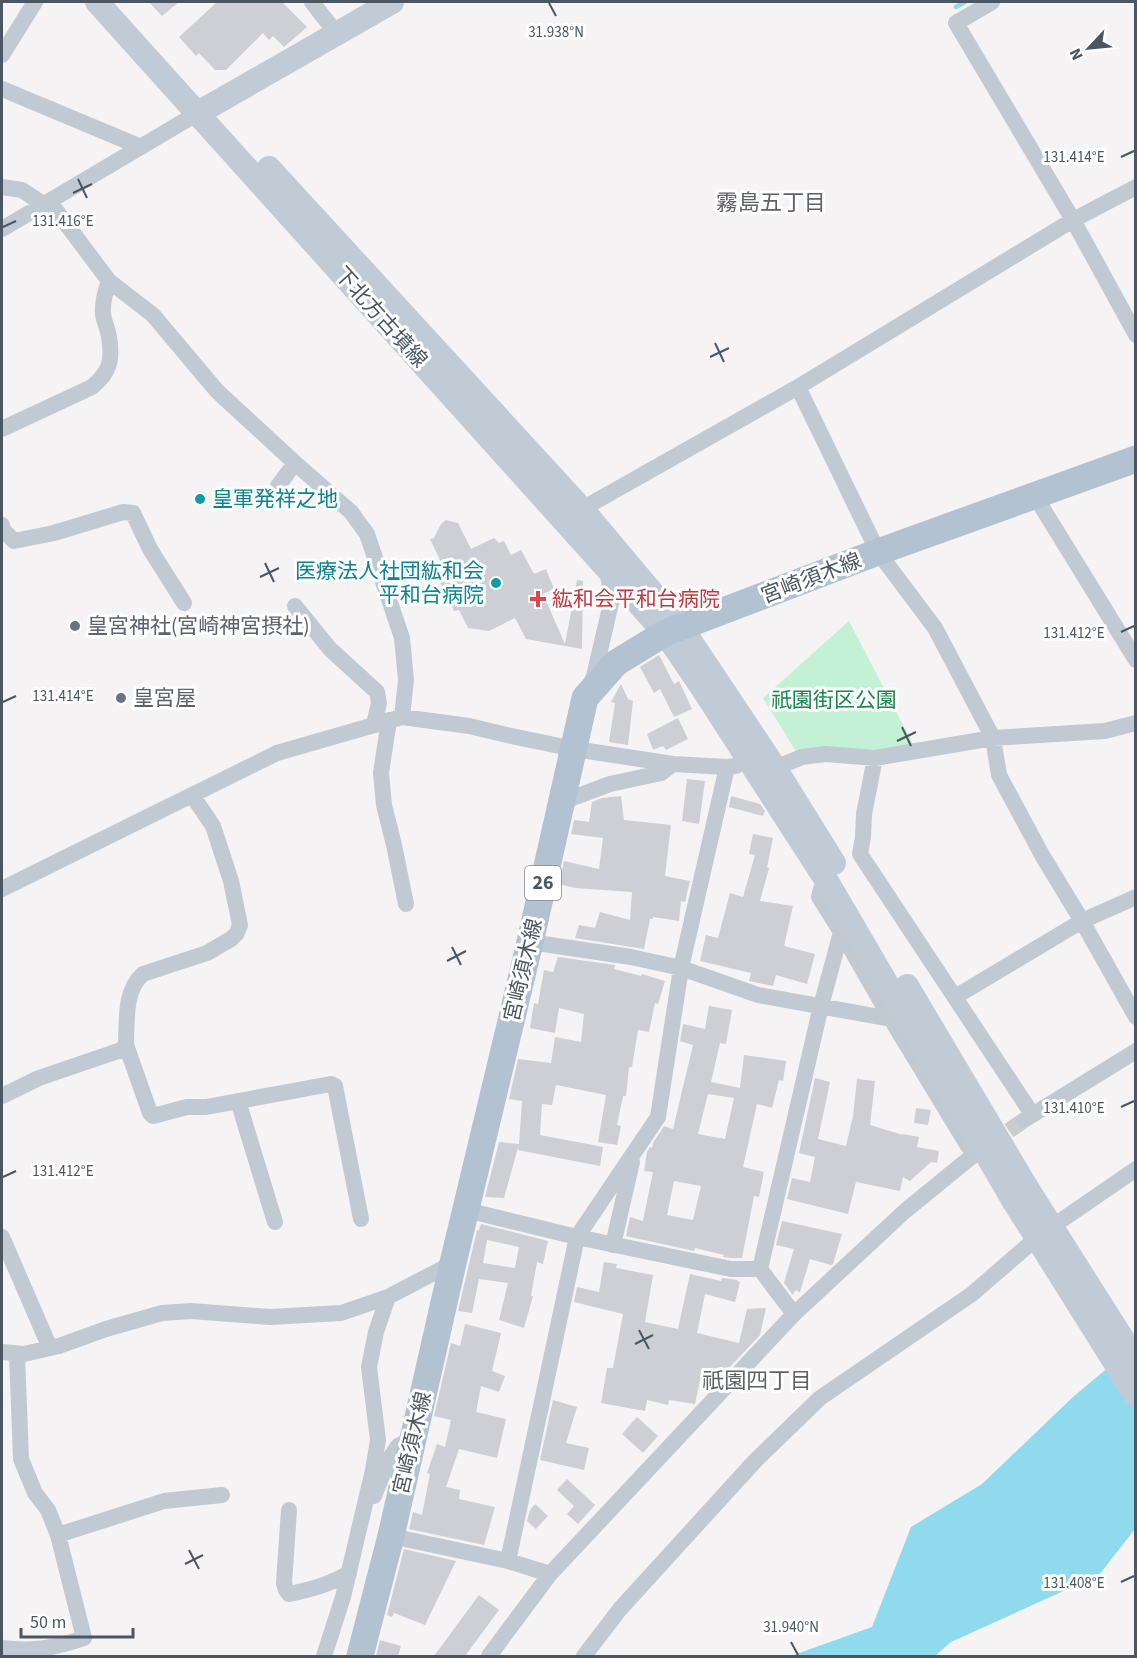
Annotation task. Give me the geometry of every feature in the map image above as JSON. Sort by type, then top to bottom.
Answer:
[{"type":"main road","name":"下北方古墳線","points":[[97,2],[205,110],[582,509],[673,630]]},
{"type":"main road","name":"下北方古墳線","points":[[118,2],[205,110],[607,568],[673,630]]},
{"type":"main road","points":[[205,110],[392,2]]},
{"type":"main road","name":"宮崎須木線","points":[[360,1656],[391,1536],[585,698],[616,663],[673,630],[878,552],[1136,459]]},
{"type":"main road","points":[[673,630],[739,765],[832,876]]},
{"type":"main road","points":[[673,630],[775,768],[832,876],[1020,1194],[1136,1396]]},
{"type":"main road","points":[[1020,1194],[1136,1360]]},
{"type":"street","points":[[2,55],[35,2]]},
{"type":"street","points":[[312,2],[336,33]]},
{"type":"street","points":[[992,2],[956,23],[1073,220],[1136,335]]},
{"type":"street","points":[[2,89],[141,147]]},
{"type":"street","points":[[2,229],[205,110]]},
{"type":"street","points":[[2,187],[22,190],[46,203],[109,281],[153,315],[217,391],[351,512],[367,534],[402,638],[406,680],[388,720],[381,774],[384,806],[406,904]]},
{"type":"street","points":[[582,509],[798,387],[1073,220],[1136,187]]},
{"type":"street","points":[[2,429],[92,387],[105,376],[111,360],[109,337],[103,315],[104,295],[109,281]]},
{"type":"street","points":[[798,387],[878,552],[935,628],[993,738],[999,775],[1042,855],[1136,1017]]},
{"type":"street","points":[[278,486],[295,463]]},
{"type":"street","points":[[1035,496],[1136,660]]},
{"type":"street","points":[[2,530],[14,541],[123,512],[133,513],[150,549],[184,603]]},
{"type":"street","points":[[585,698],[594,676],[612,599],[607,568]]},
{"type":"street","points":[[295,606],[330,649],[377,692],[379,703],[388,720]]},
{"type":"street","points":[[2,889],[277,753],[388,720],[469,726],[574,749],[673,764],[775,768],[802,757],[826,754],[875,758],[993,738],[1105,731],[1136,723]]},
{"type":"street","points":[[489,1656],[550,1574],[794,1314],[905,1212],[977,1152],[891,1019],[819,897],[821,889],[832,876],[860,854],[864,814],[875,758]]},
{"type":"street","points":[[562,802],[610,784],[661,773],[673,764]]},
{"type":"street","points":[[508,1561],[577,1237],[658,1116],[681,968],[739,765]]},
{"type":"street","points":[[192,795],[213,826],[231,881],[240,925],[237,933],[231,939],[207,953],[143,974],[136,980],[130,994],[126,1045],[150,1113],[153,1116],[187,1107],[206,1107],[331,1084],[335,1086],[361,1219]]},
{"type":"street","points":[[860,854],[955,997],[1027,1117],[1136,1052]]},
{"type":"street","points":[[955,997],[1082,921],[1136,897]]},
{"type":"street","points":[[760,1269],[821,1006],[841,932]]},
{"type":"street","points":[[530,942],[631,957],[681,968],[758,995],[891,1019]]},
{"type":"street","points":[[2,1096],[39,1078],[121,1050],[126,1045]]},
{"type":"street","points":[[238,1101],[274,1222]]},
{"type":"street","points":[[613,1245],[634,1152]]},
{"type":"street","points":[[585,1656],[620,1610],[755,1461],[820,1398],[972,1293],[1040,1235],[1136,1169]]},
{"type":"street","points":[[466,1210],[577,1237],[731,1269],[760,1269]]},
{"type":"street","points":[[2,1237],[50,1348]]},
{"type":"street","points":[[2,1648],[23,1651],[61,1646],[84,1638],[58,1535],[48,1510],[35,1493],[21,1459],[9,1353],[50,1348],[162,1313],[191,1311],[270,1317],[342,1313],[388,1297],[453,1263]]},
{"type":"street","points":[[760,1269],[794,1314]]},
{"type":"street","points":[[324,1656],[349,1573],[378,1440],[369,1367],[376,1332],[388,1297]]},
{"type":"street","points":[[365,1504],[373,1500],[388,1461],[398,1446],[413,1438]]},
{"type":"street","points":[[58,1535],[164,1501],[222,1495]]},
{"type":"street","points":[[289,1510],[284,1583],[286,1590],[290,1594],[299,1592],[337,1581],[349,1573]]},
{"type":"street","points":[[391,1536],[508,1561],[550,1574]]},
{"type":"green space","name":"祇園街区公園","points":[[849,621],[913,744],[875,751],[797,753],[763,698]]},
{"type":"water","points":[[1135,1345],[1135,1529],[1099,1575],[951,1642],[935,1656],[791,1656],[872,1627],[911,1527],[982,1484],[1073,1397]]},
{"type":"building","points":[[149,2],[179,2],[162,16]]},
{"type":"building","points":[[217,2],[282,2],[307,27],[284,47],[273,36],[269,40],[263,33],[226,70],[215,70],[199,53],[196,56],[179,37]]},
{"type":"building","name":"医療法人社団紘和会 平和台病院","points":[[446,520],[458,523],[471,549],[494,538],[499,543],[504,541],[511,555],[521,550],[534,574],[546,569],[554,589],[543,594],[565,644],[577,580],[583,581],[582,649],[526,639],[515,618],[489,631],[468,628],[459,610],[454,611],[432,566],[441,562],[430,539],[434,538],[441,524]]},
{"type":"building","points":[[659,655],[674,684],[679,681],[692,709],[674,717],[660,689],[654,693],[640,667]]},
{"type":"building","points":[[621,684],[628,699],[633,701],[628,745],[609,742],[615,703],[611,702]]},
{"type":"building","points":[[678,718],[688,739],[666,750],[663,746],[653,750],[647,734]]},
{"type":"building","points":[[687,779],[705,781],[699,824],[682,821]]},
{"type":"building","points":[[621,796],[624,820],[671,825],[665,876],[690,881],[685,902],[681,901],[679,921],[653,917],[650,919],[644,949],[575,938],[579,925],[595,928],[600,912],[630,920],[632,892],[575,888],[559,884],[564,861],[599,869],[603,838],[571,834],[574,820],[589,822],[592,802],[602,798]]},
{"type":"building","points":[[731,796],[760,804],[765,811],[763,816],[729,807]]},
{"type":"building","points":[[753,834],[773,838],[767,867],[769,868],[760,901],[793,906],[784,946],[815,954],[807,984],[776,975],[773,986],[749,981],[751,973],[700,961],[706,935],[718,938],[730,893],[743,897],[755,855],[749,854]]},
{"type":"building","points":[[558,957],[615,965],[614,969],[665,981],[658,1004],[655,1003],[649,1032],[638,1030],[632,1067],[629,1067],[626,1096],[623,1096],[617,1125],[621,1126],[617,1145],[598,1142],[606,1095],[556,1085],[552,1105],[542,1104],[540,1135],[603,1147],[600,1166],[518,1150],[522,1101],[509,1099],[518,1059],[551,1063],[555,1037],[581,1042],[584,1014],[559,1008],[555,1033],[530,1028],[534,1003],[538,1004],[544,970],[553,972]]},
{"type":"building","points":[[709,1006],[732,1010],[726,1044],[720,1043],[711,1082],[740,1088],[744,1055],[786,1061],[783,1081],[779,1080],[772,1108],[757,1104],[743,1167],[764,1172],[759,1197],[754,1196],[742,1258],[723,1257],[724,1255],[695,1248],[694,1251],[626,1236],[630,1217],[643,1221],[653,1172],[644,1171],[647,1152],[650,1147],[652,1148],[664,1126],[673,1129],[693,1045],[680,1041],[683,1024],[705,1029]],"holes":[[[708,1094],[734,1098],[725,1139],[698,1134]],[[674,1181],[701,1186],[693,1220],[667,1215]]]},
{"type":"building","points":[[815,1078],[830,1082],[818,1139],[846,1146],[853,1116],[857,1079],[875,1081],[870,1125],[903,1135],[919,1137],[917,1147],[939,1151],[937,1163],[931,1162],[910,1181],[903,1177],[900,1191],[856,1182],[848,1214],[787,1199],[792,1178],[810,1182],[815,1157],[799,1153]]},
{"type":"building","points":[[916,1108],[931,1110],[928,1125],[914,1123]]},
{"type":"building","points":[[499,1142],[519,1144],[504,1198],[485,1197]]},
{"type":"building","points":[[782,1221],[842,1234],[833,1264],[810,1259],[800,1292],[795,1290],[793,1295],[784,1283],[794,1249],[776,1245]]},
{"type":"building","points":[[481,1224],[548,1241],[543,1264],[537,1262],[531,1296],[533,1296],[524,1328],[499,1320],[508,1283],[479,1279],[472,1313],[458,1311],[477,1230]],"holes":[[[487,1240],[519,1247],[515,1268],[483,1263]]]},
{"type":"building","points":[[604,1262],[617,1264],[616,1268],[653,1275],[645,1322],[678,1329],[690,1274],[721,1281],[722,1278],[738,1280],[740,1282],[735,1302],[705,1294],[697,1333],[739,1343],[747,1309],[766,1308],[760,1335],[714,1384],[700,1380],[695,1404],[669,1400],[668,1405],[647,1400],[645,1411],[601,1403],[607,1368],[613,1368],[623,1314],[574,1302],[577,1287],[599,1292]]},
{"type":"building","points":[[465,1324],[501,1333],[492,1371],[505,1376],[499,1392],[481,1386],[476,1412],[506,1419],[497,1458],[459,1449],[446,1487],[460,1490],[459,1499],[495,1507],[484,1545],[409,1529],[413,1512],[422,1515],[430,1474],[427,1473],[437,1444],[445,1447],[451,1420],[434,1416],[451,1343],[460,1346]]},
{"type":"building","points":[[553,1400],[577,1407],[566,1443],[589,1448],[584,1470],[540,1460]]},
{"type":"building","points":[[637,1417],[658,1436],[643,1453],[622,1434]]},
{"type":"building","points":[[567,1479],[595,1505],[578,1524],[567,1514],[574,1506],[557,1490]]},
{"type":"building","points":[[535,1504],[548,1516],[536,1529],[527,1521],[530,1510]]},
{"type":"building","points":[[404,1549],[456,1561],[425,1625],[394,1613],[392,1617],[387,1615]]},
{"type":"building","points":[[479,1595],[499,1610],[465,1656],[434,1656]]},
{"type":"building","points":[[380,1640],[401,1646],[398,1656],[376,1656]]},
{"type":"waterway","points":[[956,7],[965,2]]},
{"type":"tunnel","points":[[989,1144],[1023,1121]]},
{"type":"place","name":"皇軍発祥之地","points":[[200,499]]},
{"type":"place","name":"医療法人社団紘和会 平和台病院","points":[[496,583]]},
{"type":"place","name":"紘和会平和台病院","points":[[538,599]]},
{"type":"place","name":"皇宮神社(宮崎神宮摂社)","points":[[75,626]]},
{"type":"place","name":"皇宮屋","points":[[121,698]]},
{"type":"district","name":"霧島五丁目","points":[[771,203]]},
{"type":"district","name":"祇園四丁目","points":[[757,1381]]}]
